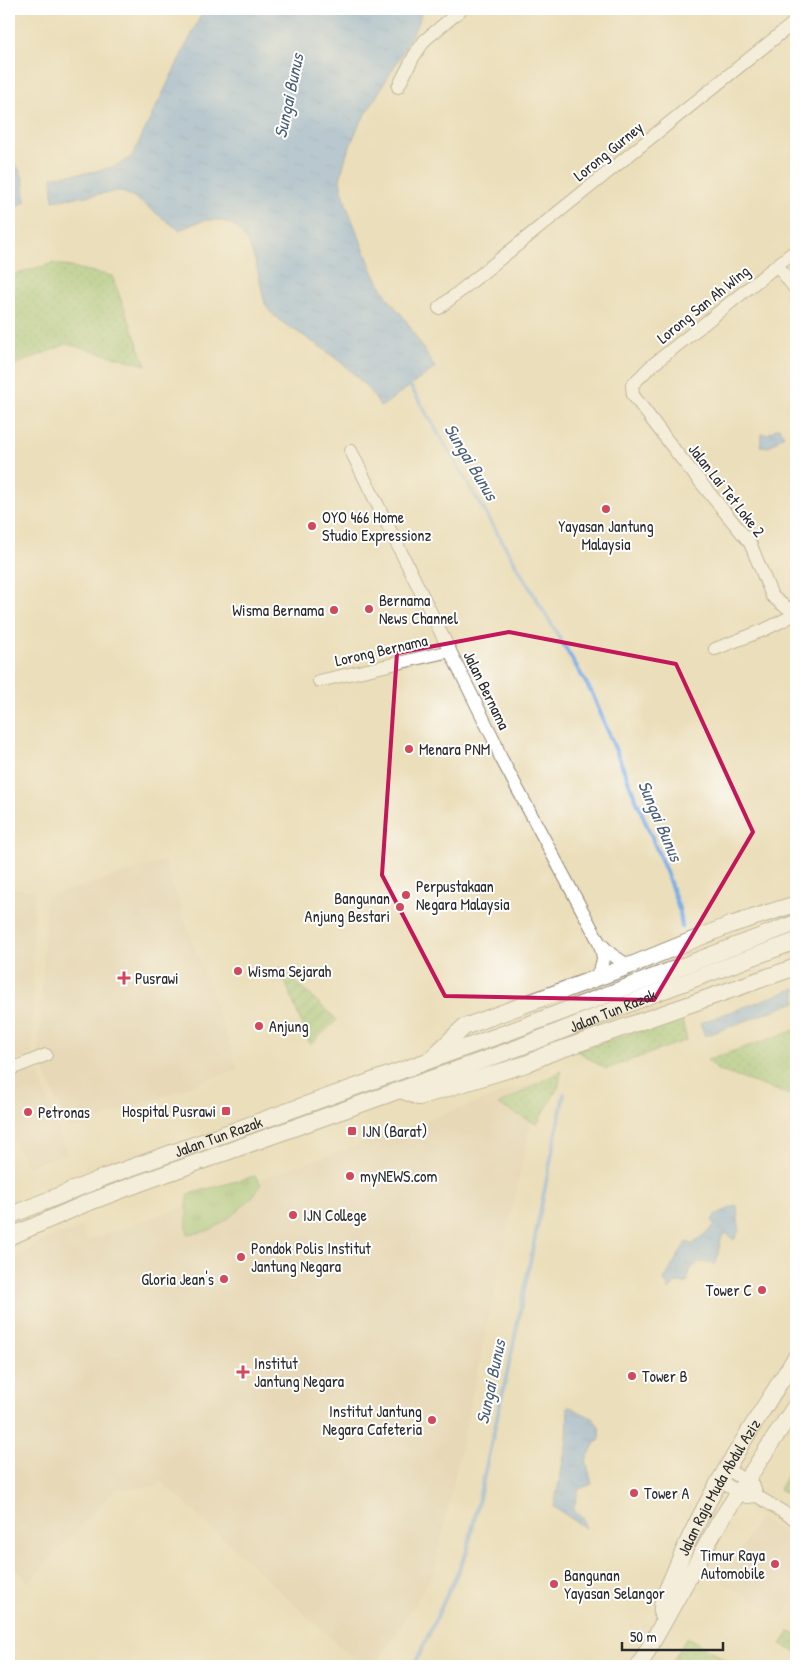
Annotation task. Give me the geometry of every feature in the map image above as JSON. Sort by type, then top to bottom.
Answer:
[{"type":"main road","name":"Jalan Tun Razak","points":[[428,1060],[464,1027],[629,966],[730,925],[796,904]]},
{"type":"main road","name":"Jalan Tun Razak","points":[[9,1216],[105,1176],[514,1030],[796,923]]},
{"type":"main road","name":"Jalan Tun Razak","points":[[9,1237],[87,1203],[140,1183],[520,1047],[656,993],[796,941]]},
{"type":"main road","name":"Jalan Tun Razak","points":[[400,1090],[420,1097],[526,1064],[548,1054],[796,967]]},
{"type":"main road","name":"Jalan Raja Muda Abdul Aziz","points":[[662,1625],[661,1608],[684,1547],[702,1512],[796,1357]]},
{"type":"main road","name":"Jalan Raja Muda Abdul Aziz","points":[[639,1666],[695,1563],[796,1405]]},
{"type":"street","points":[[398,87],[414,56],[425,40],[462,9]]},
{"type":"street","name":"Lorong Gurney","points":[[439,308],[796,20]]},
{"type":"street","name":"Lorong San Ah Wing","points":[[632,385],[650,367],[796,250]]},
{"type":"street","points":[[777,265],[796,290]]},
{"type":"street","name":"Jalan Lai Tet Loke 2","points":[[632,385],[633,395],[680,457],[750,543],[772,596],[784,606],[796,612]]},
{"type":"street","name":"Jalan Bernama","points":[[351,451],[495,742],[500,756],[598,940],[604,959],[594,979]]},
{"type":"street","points":[[716,649],[764,630],[796,612]]},
{"type":"street","name":"Lorong Bernama","points":[[319,681],[450,651]]},
{"type":"street","name":"Jalan Bernama","points":[[598,940],[606,950],[629,966]]},
{"type":"street","points":[[9,1070],[46,1055]]},
{"type":"street","points":[[724,1475],[742,1487],[747,1497],[757,1496],[796,1520]]},
{"type":"highlighted area","points":[[509,632],[676,664],[753,832],[654,1000],[445,996],[382,875],[397,653]]},
{"type":"shaded area","name":"Pusrawi","points":[[164,861],[238,1069],[69,1130],[39,1058],[46,897]]},
{"type":"shaded area","points":[[9,888],[34,891],[32,1054],[9,1064]]},
{"type":"shaded area","points":[[29,1073],[39,1075],[67,1154],[27,1166],[9,1133],[9,1083]]},
{"type":"shaded area","name":"Institut Jantung Negara","points":[[540,1080],[434,1573],[375,1666],[361,1666],[162,1482],[156,1487],[115,1489],[29,1582],[9,1563],[9,1263],[42,1241],[82,1227],[87,1241]]},
{"type":"shaded area","points":[[759,1518],[796,1539],[796,1595],[783,1618],[722,1582]]},
{"type":"green space","points":[[53,263],[112,276],[146,365],[67,344],[9,367],[9,276]]},
{"type":"green space","points":[[279,966],[337,1020],[310,1045]]},
{"type":"green space","points":[[681,1017],[687,1040],[606,1069],[577,1051]]},
{"type":"green space","points":[[796,1030],[796,1097],[717,1070],[707,1060]]},
{"type":"green space","points":[[561,1071],[559,1086],[537,1124],[498,1105]]},
{"type":"green space","points":[[255,1176],[261,1185],[252,1197],[237,1211],[221,1224],[205,1232],[187,1234],[187,1203],[189,1194]]},
{"type":"green space","points":[[792,1467],[796,1469],[796,1488],[791,1496],[779,1489]]},
{"type":"green space","points":[[789,1631],[796,1635],[796,1652],[781,1645]]},
{"type":"green space","points":[[687,1637],[737,1666],[670,1666]]},
{"type":"water","points":[[204,9],[422,9],[419,22],[358,127],[346,156],[340,180],[347,207],[374,274],[388,298],[405,319],[435,368],[381,407],[358,378],[340,362],[279,320],[269,310],[265,304],[250,248],[244,236],[235,227],[223,221],[208,220],[179,230],[134,197],[119,191],[53,201],[52,177],[105,169],[124,162],[132,156]]},
{"type":"water","points":[[9,160],[18,168],[23,178],[25,202],[9,211]]},
{"type":"water","points":[[779,427],[784,435],[769,447],[760,446],[762,434],[768,434]]},
{"type":"water","points":[[796,988],[796,1002],[705,1036],[700,1023]]},
{"type":"water","points":[[737,1205],[739,1231],[734,1240],[726,1233],[721,1239],[716,1264],[699,1262],[690,1270],[687,1283],[675,1283],[669,1290],[664,1280],[686,1242],[693,1244],[715,1225],[712,1221],[715,1215]]},
{"type":"water","points":[[568,1406],[592,1418],[599,1426],[600,1440],[595,1443],[586,1460],[592,1484],[579,1489],[573,1510],[583,1517],[585,1528],[554,1507],[567,1441]]},
{"type":"waterway","name":"Sungai Bunus","points":[[408,382],[592,693],[667,874],[680,912],[682,927]]},
{"type":"waterway","name":"Sungai Bunus","points":[[414,1666],[467,1552],[513,1346],[564,1094]]},
{"type":"place","name":"Yayasan Jantung Malaysia","points":[[606,509]]},
{"type":"place","name":"OYO 466 Home Studio Expressionz","points":[[312,526]]},
{"type":"place","name":"Bernama News Channel","points":[[369,609]]},
{"type":"place","name":"Wisma Bernama","points":[[334,610]]},
{"type":"place","name":"Menara PNM","points":[[409,749]]},
{"type":"place","name":"Perpustakaan Negara Malaysia","points":[[406,895]]},
{"type":"place","name":"Bangunan Anjung Bestari","points":[[400,907]]},
{"type":"place","name":"Wisma Sejarah","points":[[238,971]]},
{"type":"place","name":"Pusrawi","points":[[124,978]]},
{"type":"place","name":"Anjung","points":[[259,1026]]},
{"type":"place","name":"Hospital Pusrawi","points":[[226,1111]]},
{"type":"place","name":"Petronas","points":[[28,1112]]},
{"type":"place","name":"IJN (Barat)","points":[[352,1131]]},
{"type":"place","name":"myNEWS.com","points":[[350,1176]]},
{"type":"place","name":"IJN College","points":[[293,1215]]},
{"type":"place","name":"Pondok Polis Institut Jantung Negara","points":[[241,1257]]},
{"type":"place","name":"Gloria Jean's","points":[[224,1279]]},
{"type":"place","name":"Tower C","points":[[762,1290]]},
{"type":"place","name":"Institut Jantung Negara","points":[[243,1372]]},
{"type":"place","name":"Tower B","points":[[632,1376]]},
{"type":"place","name":"Institut Jantung Negara Cafeteria","points":[[432,1420]]},
{"type":"place","name":"Tower A","points":[[634,1493]]},
{"type":"place","name":"Timur Raya Automobile","points":[[775,1564]]},
{"type":"place","name":"Bangunan Yayasan Selangor","points":[[554,1584]]}]
